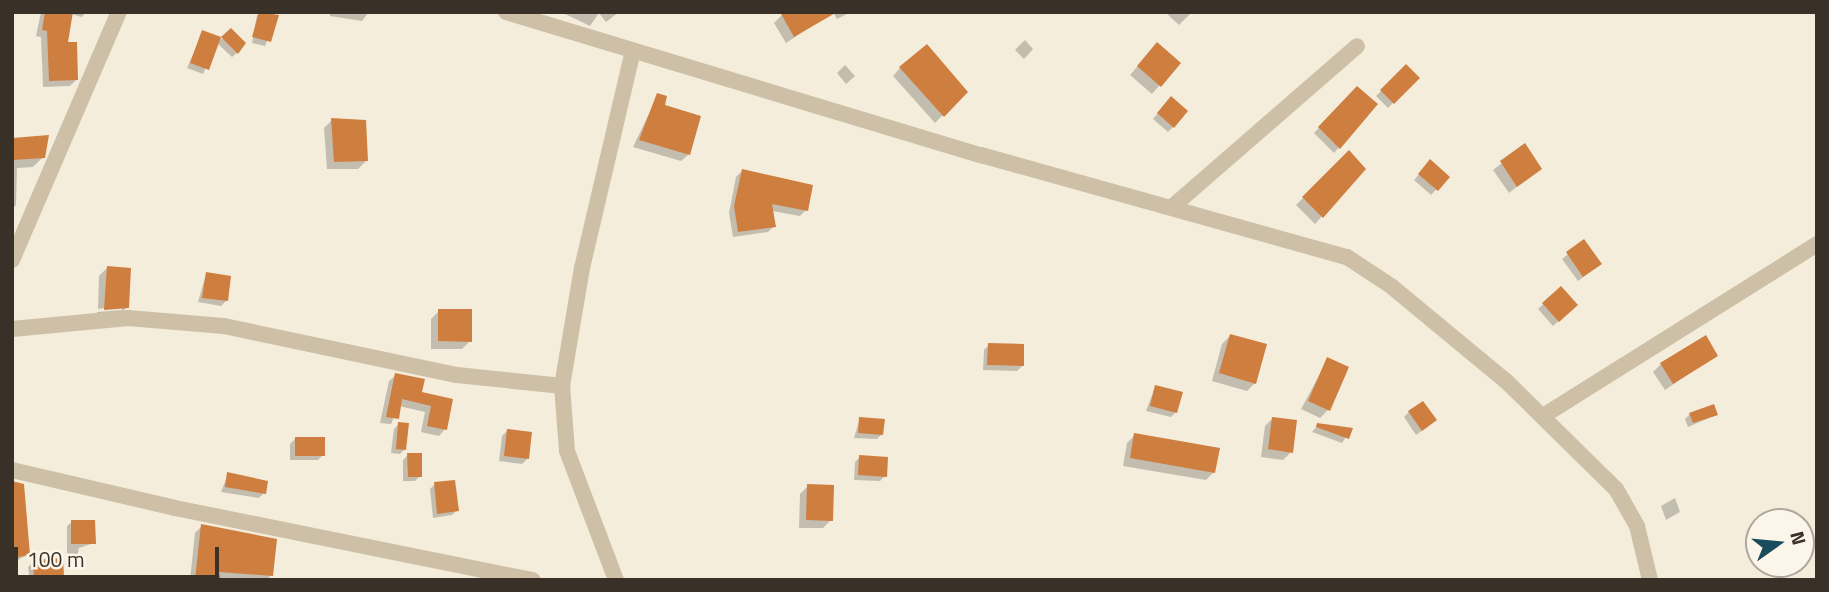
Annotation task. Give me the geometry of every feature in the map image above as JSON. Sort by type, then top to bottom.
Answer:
[{"type":"street","points":[[12,260],[119,12]]},
{"type":"street","points":[[506,12],[1347,257],[1391,286],[1543,416],[1616,489],[1637,526],[1650,580]]},
{"type":"street","points":[[1172,207],[1357,46]]},
{"type":"street","points":[[616,580],[567,451],[562,386],[582,268],[634,51]]},
{"type":"street","points":[[1543,416],[1817,244]]},
{"type":"street","points":[[12,329],[128,317],[224,326],[457,375],[562,386]]},
{"type":"street","points":[[12,470],[175,508],[533,580]]},
{"type":"building","points":[[45,12],[73,12],[68,42],[77,42],[78,80],[49,81],[47,31],[42,30]]},
{"type":"building","points":[[259,12],[279,15],[271,42],[252,37]]},
{"type":"building","points":[[780,12],[837,12],[794,37]]},
{"type":"building","points":[[231,28],[246,43],[238,54],[221,37]]},
{"type":"building","points":[[202,30],[221,37],[209,70],[190,63]]},
{"type":"building","points":[[1157,42],[1181,63],[1161,87],[1137,66]]},
{"type":"building","points":[[927,44],[968,92],[944,117],[899,67]]},
{"type":"building","points":[[1406,64],[1420,78],[1394,104],[1380,90]]},
{"type":"building","points":[[1357,86],[1378,104],[1340,149],[1318,127]]},
{"type":"building","points":[[657,93],[667,96],[665,105],[701,116],[690,155],[639,140]]},
{"type":"building","points":[[1171,96],[1188,111],[1174,128],[1157,113]]},
{"type":"building","points":[[331,118],[366,120],[368,161],[334,162]]},
{"type":"building","points":[[49,135],[45,158],[12,160],[12,138]]},
{"type":"building","points":[[1525,143],[1542,169],[1517,187],[1500,161]]},
{"type":"building","points":[[1349,150],[1366,169],[1323,218],[1302,197]]},
{"type":"building","points":[[1430,159],[1450,177],[1438,191],[1418,174]]},
{"type":"building","points":[[742,169],[813,185],[808,211],[772,204],[776,227],[738,232],[734,206]]},
{"type":"building","points":[[1584,239],[1602,264],[1583,277],[1566,252]]},
{"type":"building","points":[[107,266],[131,268],[129,308],[104,310]]},
{"type":"building","points":[[206,272],[231,276],[228,301],[202,298]]},
{"type":"building","points":[[1561,286],[1578,305],[1559,322],[1542,303]]},
{"type":"building","points":[[438,309],[472,309],[472,342],[438,341]]},
{"type":"building","points":[[1230,334],[1267,344],[1256,384],[1219,373]]},
{"type":"building","points":[[1706,335],[1718,356],[1673,384],[1660,363]]},
{"type":"building","points":[[988,343],[1024,344],[1024,366],[987,365]]},
{"type":"building","points":[[1327,357],[1349,367],[1330,411],[1308,401]]},
{"type":"building","points":[[395,373],[425,379],[422,392],[453,399],[447,430],[427,426],[431,406],[402,399],[399,419],[386,417]]},
{"type":"building","points":[[1155,385],[1183,392],[1177,413],[1150,406]]},
{"type":"building","points":[[1423,401],[1437,420],[1422,431],[1408,411]]},
{"type":"building","points":[[1714,404],[1718,415],[1693,423],[1689,413]]},
{"type":"building","points":[[859,417],[885,419],[883,435],[858,433]]},
{"type":"building","points":[[1272,417],[1297,420],[1293,453],[1268,449]]},
{"type":"building","points":[[398,422],[409,423],[406,450],[396,449]]},
{"type":"building","points":[[1317,423],[1353,428],[1349,439],[1316,427]]},
{"type":"building","points":[[507,429],[532,432],[529,459],[504,456]]},
{"type":"building","points":[[1134,433],[1220,448],[1215,473],[1130,458]]},
{"type":"building","points":[[295,437],[325,437],[325,456],[295,456]]},
{"type":"building","points":[[407,453],[422,453],[422,477],[408,477]]},
{"type":"building","points":[[859,455],[888,457],[887,477],[858,475]]},
{"type":"building","points":[[227,472],[268,481],[266,494],[225,487]]},
{"type":"building","points":[[455,480],[459,511],[437,514],[434,482]]},
{"type":"building","points":[[12,481],[24,484],[30,555],[12,558]]},
{"type":"building","points":[[807,484],[834,485],[833,521],[806,520]]},
{"type":"building","points":[[71,520],[95,520],[96,544],[71,544]]},
{"type":"building","points":[[201,524],[277,539],[273,576],[219,572],[221,580],[195,580]]},
{"type":"building","points":[[63,558],[64,576],[34,579],[33,560]]}]
